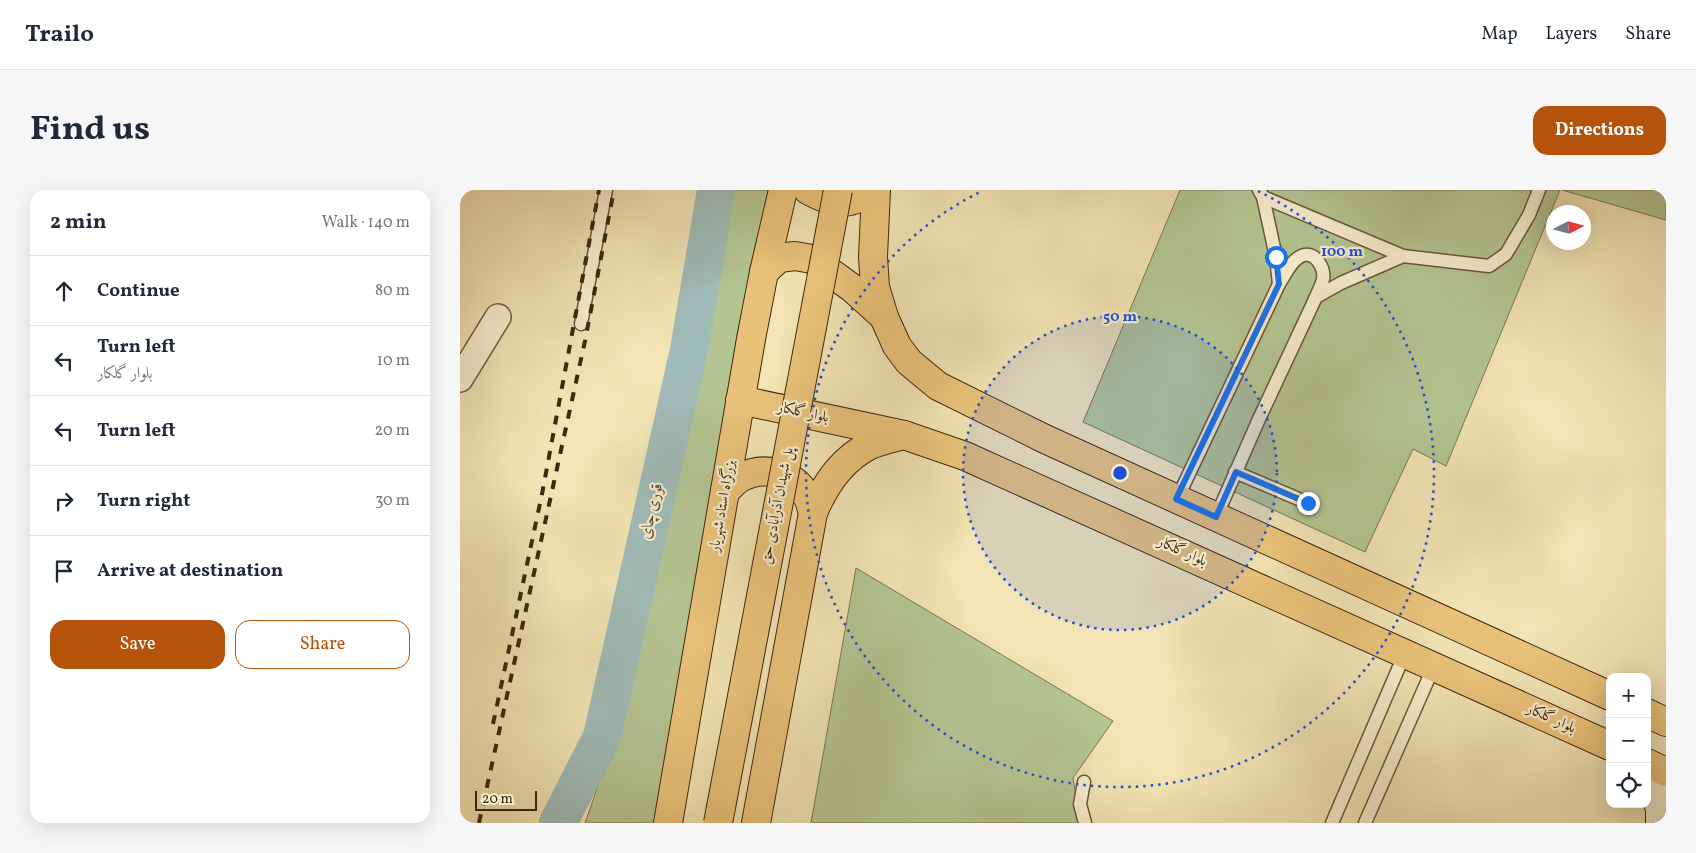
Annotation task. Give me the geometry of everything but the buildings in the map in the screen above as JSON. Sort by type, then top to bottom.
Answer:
[{"type":"main road","name":"بزرگراه استاد شهریار","points":[[668,823],[740,400],[764,272],[783,190]]},
{"type":"main road","points":[[808,190],[823,198],[840,202],[858,198],[867,190]]},
{"type":"main road","name":"پل شهیدان آذرآبادی حق","points":[[718,823],[838,190]]},
{"type":"main road","points":[[876,190],[873,257],[875,286],[884,317],[897,346],[909,362],[938,386],[1045,439],[1606,694]]},
{"type":"main road","points":[[764,272],[779,258],[795,256],[812,259],[852,288],[884,317]]},
{"type":"main road","name":"بلوار گلکار","points":[[740,400],[904,435],[965,456],[1027,482],[1606,744]]},
{"type":"main road","points":[[756,823],[813,513],[821,495],[836,472],[852,458],[870,445],[904,435]]},
{"type":"main road","points":[[725,491],[740,478],[757,472],[777,472],[794,480],[807,495],[813,513]]},
{"type":"main road","points":[[1651,715],[1666,722]]},
{"type":"main road","points":[[1651,765],[1666,772]]},
{"type":"street","points":[[460,379],[498,317]]},
{"type":"street","points":[[1651,782],[1660,809],[1660,823]]},
{"type":"lane","points":[[580,324],[606,190]]},
{"type":"lane","points":[[1261,193],[1404,256],[1489,266],[1506,254],[1529,215],[1539,190]]},
{"type":"lane","points":[[1261,193],[1276,257],[1279,284]]},
{"type":"lane","points":[[1176,499],[1279,284],[1292,264],[1303,255],[1312,255],[1322,267],[1323,278],[1316,297],[1258,419],[1216,517]]},
{"type":"lane","points":[[1316,297],[1341,283],[1404,256]]},
{"type":"lane","points":[[1236,472],[1308,503]]},
{"type":"lane","points":[[1332,823],[1404,653]]},
{"type":"lane","points":[[1365,823],[1434,666]]},
{"type":"lane","points":[[1084,782],[1080,804],[1085,823]]},
{"type":"green space","points":[[726,190],[772,190],[657,823],[585,823],[602,774],[651,559]]},
{"type":"green space","points":[[1180,190],[1560,190],[1554,205],[1546,205],[1546,224],[1446,466],[1413,449],[1365,552],[1083,422]]},
{"type":"green space","points":[[1562,190],[1666,190],[1666,220]]},
{"type":"green space","points":[[856,568],[1113,721],[1073,778],[1080,823],[811,823]]},
{"type":"waterway","name":"قوری چای","points":[[558,823],[602,737],[689,350],[716,190]]},
{"type":"railway","points":[[493,724],[542,494],[599,190]]},
{"type":"railway","points":[[479,823],[585,341],[614,190]]},
{"type":"route","points":[[1276,257],[1279,284],[1176,499],[1216,517],[1236,472],[1308,503]]}]
